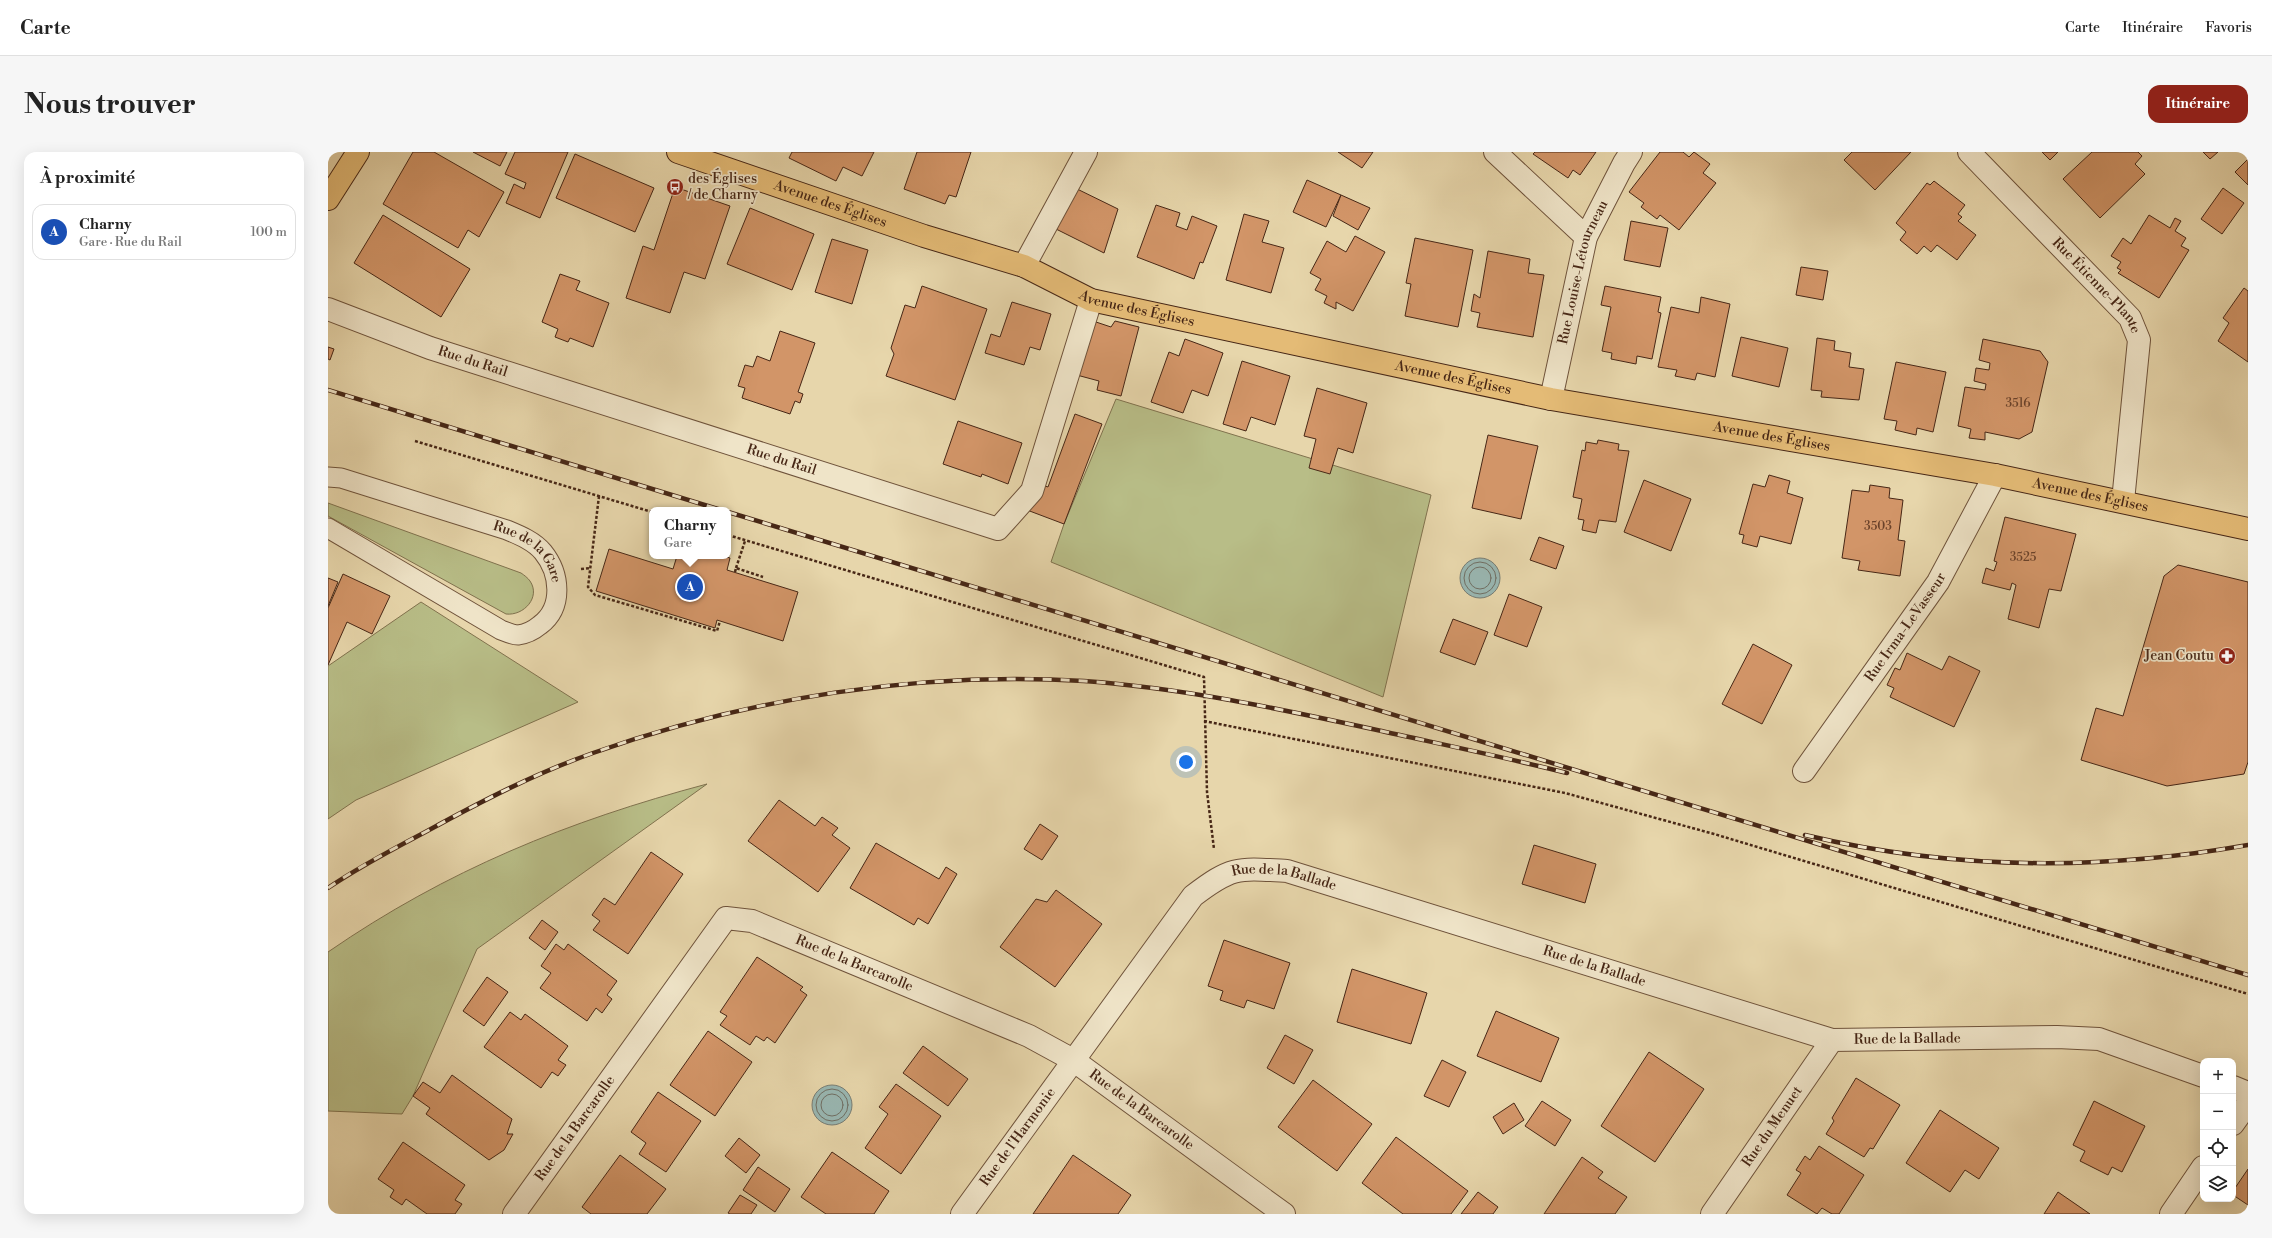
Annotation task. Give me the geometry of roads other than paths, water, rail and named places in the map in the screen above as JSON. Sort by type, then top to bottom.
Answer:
[{"type":"main road","points":[[328,199],[358,152]]},
{"type":"main road","name":"Avenue des Églises","points":[[678,152],[924,236],[1024,266],[1091,300],[1551,399],[1995,475],[2123,501],[2248,529]]},
{"type":"street","points":[[1024,266],[1086,152]]},
{"type":"street","points":[[1495,152],[1586,237]]},
{"type":"street","name":"Rue Louise-Létourneau","points":[[1551,399],[1586,237],[1631,152]]},
{"type":"street","name":"Rue Étienne-Plante","points":[[1969,152],[2130,318],[2139,340],[2123,501]]},
{"type":"street","name":"Rue du Rail","points":[[328,309],[430,348],[998,529],[1032,491],[1091,300]]},
{"type":"street","name":"Rue Irma-LeVasseur","points":[[1804,771],[1938,582],[1995,475]]},
{"type":"street","name":"Rue de la Ballade","points":[[1073,1060],[1193,896],[1217,878],[1234,870],[1287,871],[1832,1040],[2057,1037],[2099,1039],[2200,1075]]},
{"type":"street","name":"Rue de la Barcarolle","points":[[514,1214],[726,918],[752,921],[1029,1036],[1073,1060],[1284,1214]]},
{"type":"street","name":"Rue du Menuet","points":[[1712,1214],[1832,1040]]},
{"type":"street","name":"Rue de l'Harmonie","points":[[962,1214],[1073,1060]]},
{"type":"street","points":[[2236,1088],[2248,1093]]},
{"type":"street","points":[[2236,1120],[2248,1102]]},
{"type":"street","points":[[2171,1214],[2200,1171]]},
{"type":"lane","name":"Rue de la Gare","points":[[328,477],[349,480],[507,530],[526,538],[542,551],[554,570],[557,589],[554,609],[545,622],[533,631],[518,635],[501,630],[328,528]]},
{"type":"water","points":[[1484,558],[1491,561],[1497,567],[1500,578],[1499,586],[1491,595],[1484,598],[1476,598],[1469,595],[1461,586],[1460,574],[1463,567],[1472,559]]},
{"type":"water","points":[[828,1085],[836,1085],[843,1088],[849,1094],[852,1105],[849,1116],[843,1122],[836,1125],[828,1125],[821,1122],[815,1116],[812,1109],[812,1101],[815,1094],[821,1088]]},
{"type":"railway","points":[[328,390],[711,507]]},
{"type":"railway","points":[[731,513],[2248,975]]},
{"type":"railway","points":[[328,888],[352,872],[489,798],[551,769],[593,753],[712,717],[773,703],[897,685],[959,680],[1022,679],[1121,684],[1195,694],[1304,714],[1567,773]]},
{"type":"railway","points":[[1805,835],[1860,847],[1915,855],[2026,863],[2137,859],[2248,845]]},
{"type":"place","name":"des Églises / de Charny","points":[[675,187]]},
{"type":"place","name":"Charny","points":[[690,587]]},
{"type":"place","name":"Jean Coutu","points":[[2227,656]]}]
